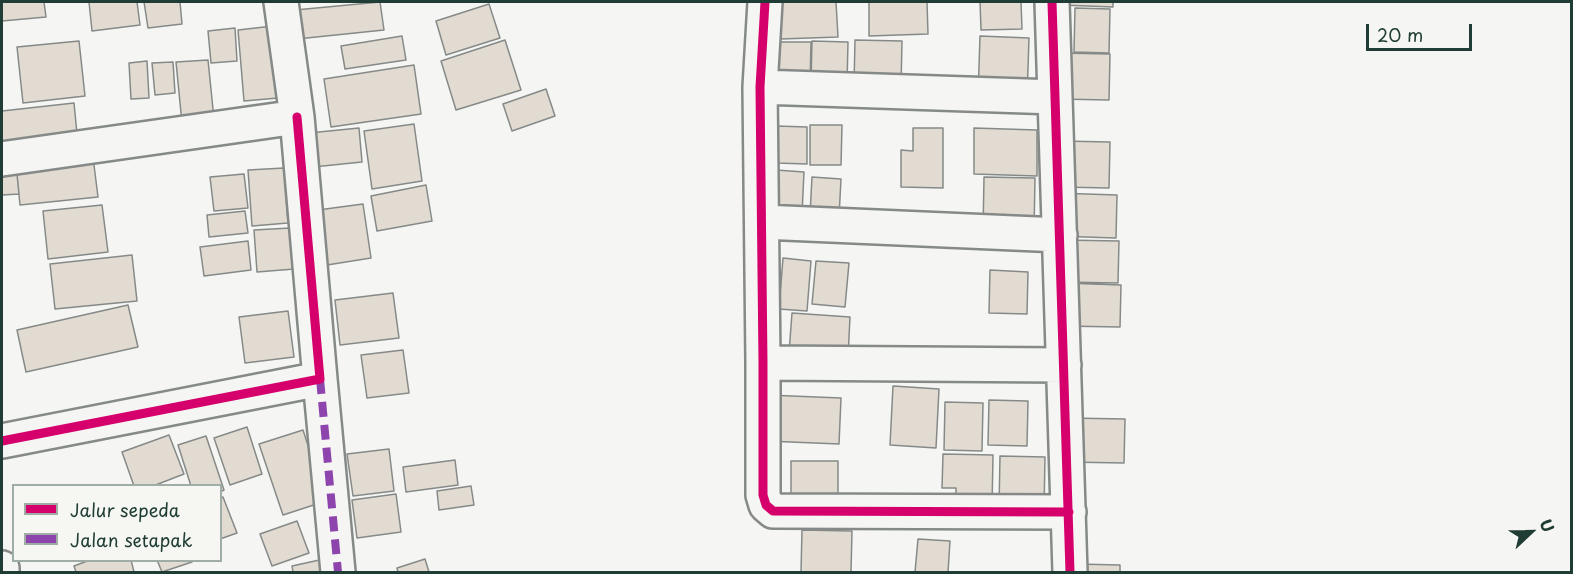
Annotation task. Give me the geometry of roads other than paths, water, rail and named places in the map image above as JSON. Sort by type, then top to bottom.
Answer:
[{"type":"street","points":[[281,2],[297,117],[338,573]]},
{"type":"street","points":[[765,2],[760,87],[763,495],[766,505],[773,511],[1069,512]]},
{"type":"street","points":[[1052,2],[1070,573]]},
{"type":"street","points":[[760,87],[1055,97]]},
{"type":"street","points":[[2,159],[297,117]]},
{"type":"street","points":[[762,222],[1060,234]]},
{"type":"street","points":[[763,363],[1064,365]]},
{"type":"street","points":[[2,441],[320,379]]}]
